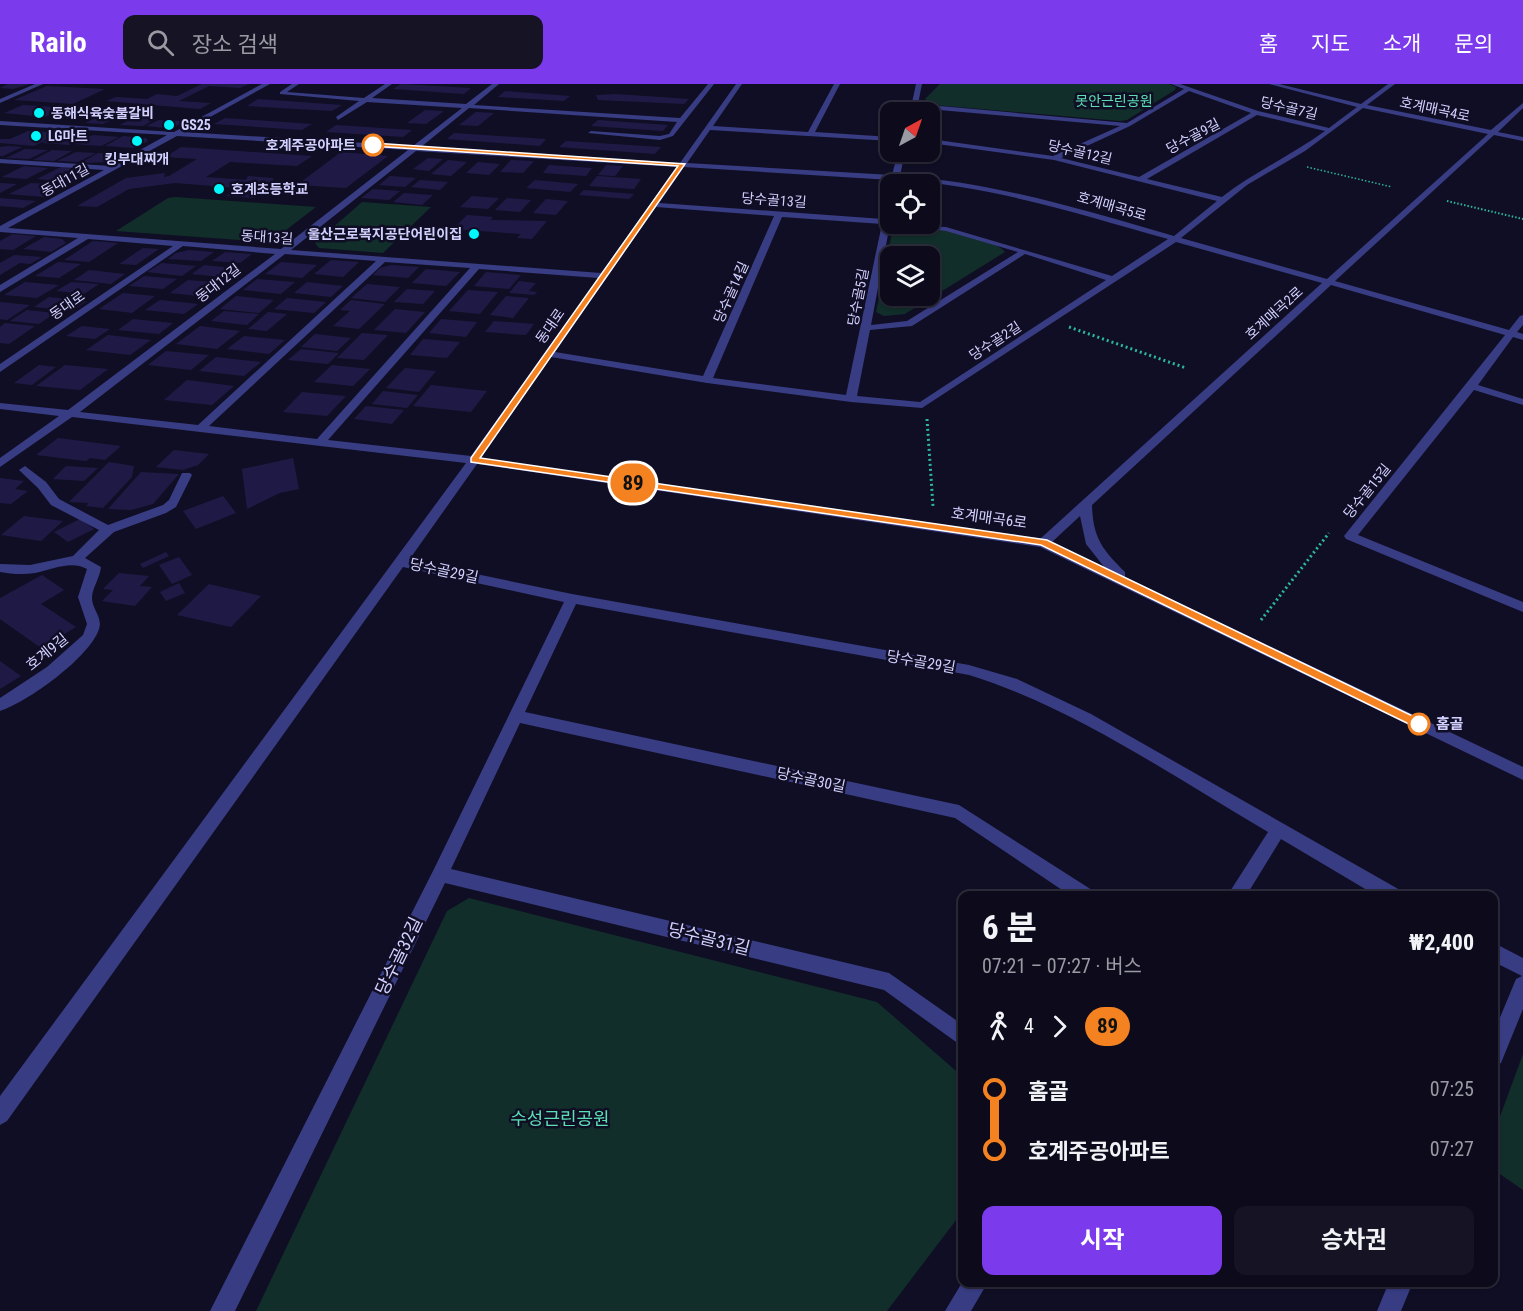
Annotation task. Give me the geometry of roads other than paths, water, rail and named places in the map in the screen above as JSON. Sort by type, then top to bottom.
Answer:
[{"type":"street","points":[[0,100],[40,84]]},
{"type":"street","name":"동대11길","points":[[0,229],[267,84]]},
{"type":"street","points":[[296,84],[282,93],[682,120]]},
{"type":"street","points":[[338,117],[389,84]]},
{"type":"street","name":"동대12길","points":[[0,464],[70,414],[496,84]]},
{"type":"street","points":[[591,134],[660,138],[671,135],[711,84]]},
{"type":"street","name":"동대로","points":[[0,1114],[474,460],[739,84]]},
{"type":"street","points":[[811,133],[837,84]]},
{"type":"street","points":[[915,102],[919,84]]},
{"type":"street","name":"당수골7길","points":[[1174,84],[1256,113],[1331,130]]},
{"type":"street","name":"호계매곡4로","points":[[1272,84],[1361,106],[1523,139]]},
{"type":"street","name":"당수골2길","points":[[549,354],[707,380],[851,399],[922,405],[1176,238],[1258,174],[1303,150],[1392,84]]},
{"type":"street","points":[[1054,158],[1128,125],[1187,90]]},
{"type":"street","points":[[0,91],[21,92]]},
{"type":"street","name":"호계매곡2로","points":[[1043,543],[1490,132],[1523,105]]},
{"type":"street","points":[[940,111],[1128,125]]},
{"type":"street","name":"당수골9길","points":[[1141,179],[1256,113]]},
{"type":"street","name":"호계매곡5로","points":[[0,123],[682,164],[880,180]]},
{"type":"street","points":[[707,128],[880,138]]},
{"type":"street","name":"당수골12길","points":[[940,142],[1054,158],[1223,200]]},
{"type":"street","points":[[0,161],[112,168]]},
{"type":"street","points":[[0,172],[21,162]]},
{"type":"street","name":"호계매곡5로","points":[[940,181],[1007,192],[1517,336]]},
{"type":"street","name":"당수골13길","points":[[654,205],[880,221]]},
{"type":"street","name":"당수골14길","points":[[707,380],[779,214]]},
{"type":"street","points":[[940,228],[1025,251],[1113,279]]},
{"type":"street","name":"동대13길","points":[[0,229],[603,276]]},
{"type":"street","name":"당수골5길","points":[[851,399],[886,234]]},
{"type":"street","points":[[0,290],[86,237]]},
{"type":"street","name":"동대로","points":[[0,369],[181,244]]},
{"type":"street","points":[[865,328],[909,324],[1025,251]]},
{"type":"street","points":[[201,429],[382,260]]},
{"type":"street","points":[[320,442],[476,267]]},
{"type":"street","name":"당수골15길","points":[[1523,318],[1517,336],[1472,386],[1350,536],[1523,607]]},
{"type":"street","points":[[1472,386],[1523,402]]},
{"type":"street","points":[[0,406],[474,460]]},
{"type":"street","name":"호계매곡6로","points":[[474,460],[1043,543],[1523,774]]},
{"type":"street","points":[[25,470],[55,502],[108,530]]},
{"type":"street","points":[[0,568],[19,571],[77,560],[94,540],[108,530],[172,504],[180,483],[186,476]]},
{"type":"street","points":[[1086,503],[1086,529],[1098,553],[1128,584]]},
{"type":"street","name":"호계9길","points":[[0,705],[56,668],[80,646],[93,629],[92,615],[85,602],[86,588],[94,575],[94,567],[77,560]]},
{"type":"street","name":"당수골29길","points":[[400,562],[572,599],[969,670],[1012,682],[1086,718],[1385,891]]},
{"type":"street","name":"당수골32길","points":[[222,1311],[440,874],[572,599]]},
{"type":"street","name":"당수골30길","points":[[516,716],[959,812],[1078,891]]},
{"type":"street","points":[[1239,891],[1278,830]]},
{"type":"street","name":"당수골31길","points":[[440,874],[889,982],[958,1033]]},
{"type":"street","points":[[1498,954],[1523,968]]},
{"type":"street","points":[[1498,1046],[1523,985]]},
{"type":"street","points":[[957,1311],[973,1287]]},
{"type":"street","points":[[1389,1311],[1399,1287]]},
{"type":"place","name":"동해식육숯불갈비","points":[[39,113]]},
{"type":"place","name":"GS25","points":[[169,125]]},
{"type":"place","name":"LG마트","points":[[36,136]]},
{"type":"place","name":"킹부대찌개","points":[[137,141]]},
{"type":"place","name":"호계주공아파트","points":[[373,145]]},
{"type":"place","name":"호계초등학교","points":[[219,189]]},
{"type":"place","name":"울산근로복지공단어린이집","points":[[474,234]]},
{"type":"place","name":"홈골","points":[[1419,724]]},
{"type":"park label","name":"못안근린공원","points":[[1114,101]]},
{"type":"park label","name":"수성근린공원","points":[[560,1119]]}]
